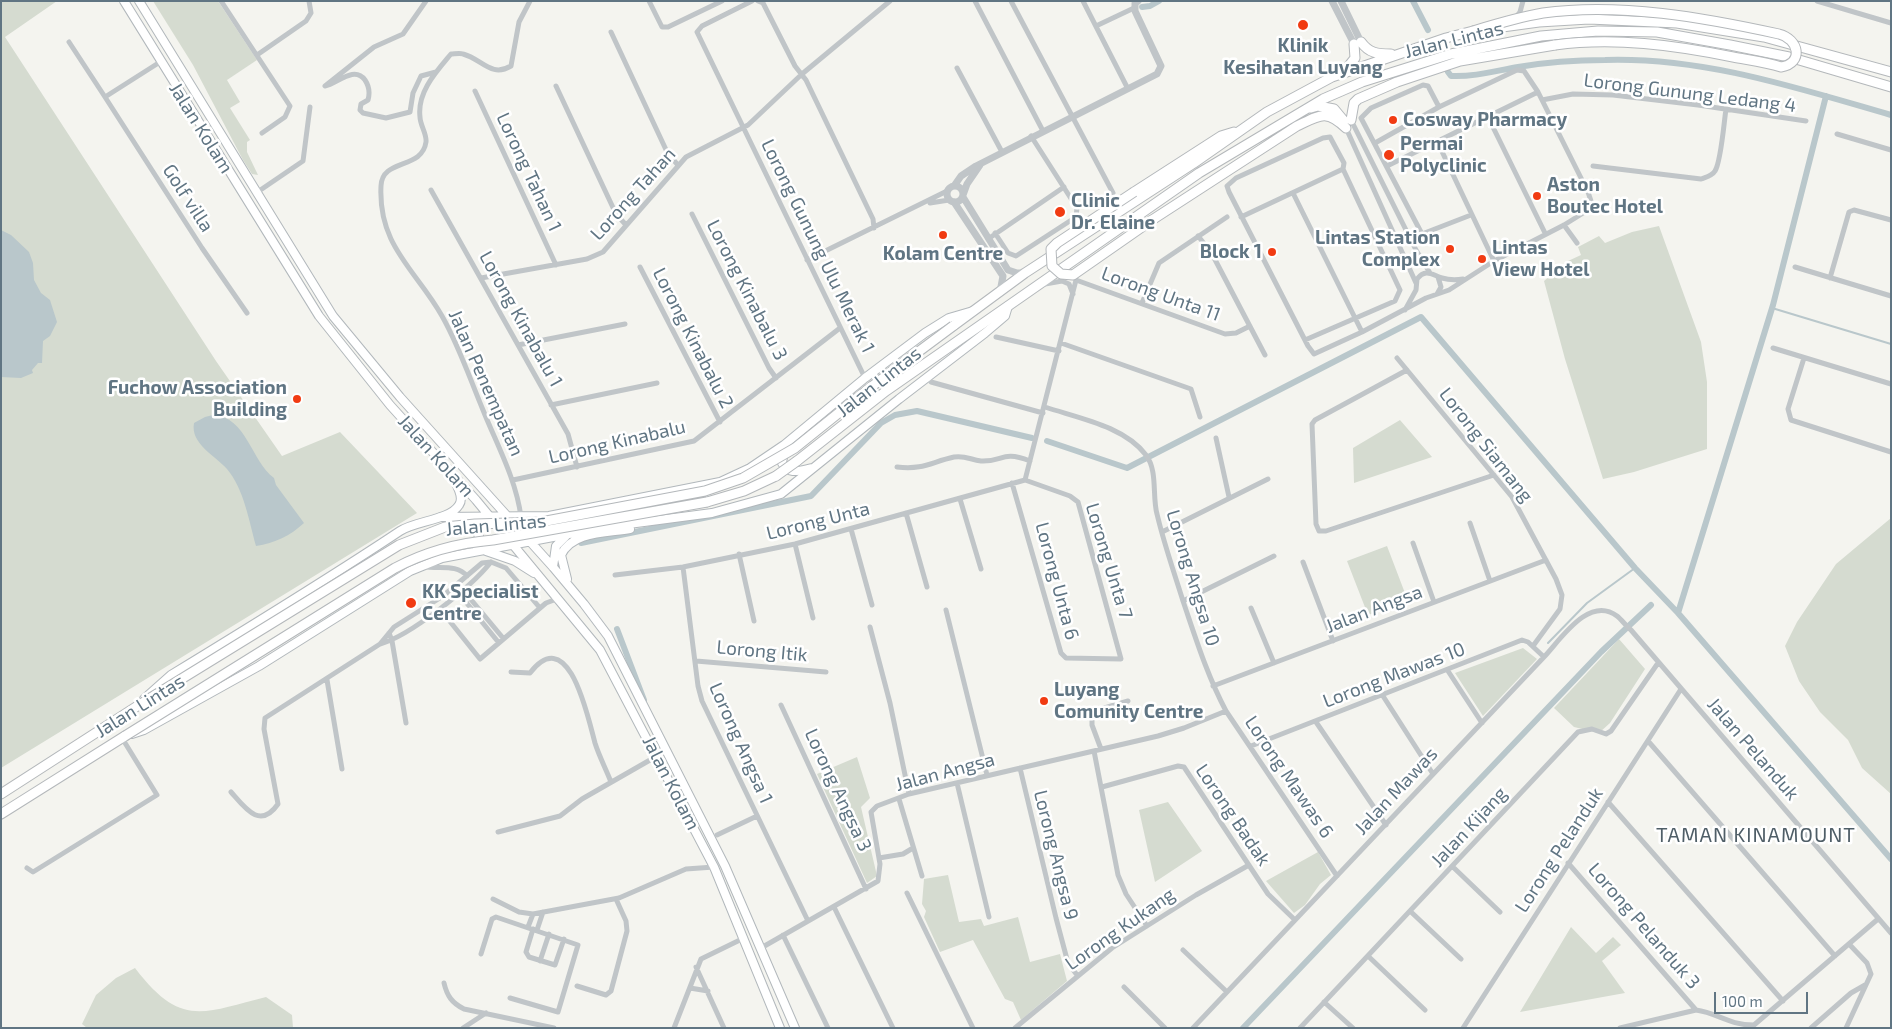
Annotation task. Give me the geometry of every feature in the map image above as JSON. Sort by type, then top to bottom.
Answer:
[{"type":"highway","points":[[1351,120],[1353,107],[1358,99],[1397,82],[1460,61],[1550,45],[1596,42],[1654,43],[1781,67],[1792,63],[1796,58],[1797,52],[1795,44],[1788,36],[1705,18],[1629,12],[1586,11],[1545,13],[1513,19],[1473,31]]},
{"type":"highway","name":"Jalan Lintas","points":[[1,794],[139,705],[400,545],[423,534],[445,527],[541,522],[578,516],[705,491],[743,478],[795,448],[871,387],[1025,273],[1194,164],[1239,131],[1306,90],[1343,73],[1402,52],[1473,31],[1539,22],[1590,19],[1698,25],[1764,37],[1888,70]]},
{"type":"highway","name":"Jalan Lintas","points":[[1,814],[395,568],[426,553],[460,544],[493,540],[714,500],[744,491],[766,481],[797,461],[886,391],[1199,173],[1302,111],[1362,82],[1451,54],[1541,36],[1598,31],[1657,32],[1790,57],[1891,87]]},
{"type":"highway","points":[[1515,42],[1550,45]]},
{"type":"highway","points":[[1343,73],[1354,58],[1357,43],[1375,54],[1402,52]]},
{"type":"highway","points":[[1351,120],[1348,113],[1352,97],[1421,63]]},
{"type":"highway","name":"Jalan Lintas","points":[[1879,85],[1891,91]]},
{"type":"highway","points":[[1302,111],[1318,106],[1334,109],[1343,118],[1346,128]]},
{"type":"highway","points":[[1239,131],[1221,136],[1057,243],[1051,249],[1052,266],[1061,274],[1073,275],[1238,163],[1319,115],[1335,117],[1346,128]]},
{"type":"highway","points":[[1238,163],[1287,121]]},
{"type":"main road","name":"Jalan Kolam","points":[[124,1],[314,309],[390,405],[491,517],[512,544],[566,605],[600,650],[714,867],[780,1028]]},
{"type":"main road","name":"Jalan Kolam","points":[[139,1],[333,316],[400,397],[570,587],[596,620],[620,656],[704,826],[761,948],[795,1028]]},
{"type":"main road","points":[[188,106],[193,102],[194,90]]},
{"type":"main road","name":"Jalan Lintas","points":[[124,737],[144,730],[224,686],[410,571],[423,566],[454,555],[606,527],[678,519],[737,508],[774,497],[790,489],[899,399],[986,333],[1005,316],[1008,306]]},
{"type":"main road","name":"Jalan Lintas","points":[[440,517],[549,516],[720,482],[750,468],[784,445],[864,378],[940,323],[958,314],[975,310]]},
{"type":"main road","points":[[797,434],[784,451],[782,456],[784,466],[793,472],[815,468]]},
{"type":"main road","points":[[139,705],[171,675],[366,555],[403,529],[440,517],[459,505],[460,500],[457,486],[444,466]]},
{"type":"main road","points":[[467,472],[477,492],[476,494],[470,494]]},
{"type":"main road","points":[[452,518],[476,530],[479,536],[476,546],[454,555]]},
{"type":"main road","points":[[570,587],[561,561],[561,555],[568,543],[587,536],[678,519]]},
{"type":"main road","points":[[553,567],[556,546],[568,534]]},
{"type":"main road","points":[[484,550],[515,561],[541,577]]},
{"type":"main road","points":[[704,826],[705,835],[719,864],[714,867]]},
{"type":"main road","points":[[754,962],[754,956],[761,948]]},
{"type":"street","points":[[221,1],[290,106],[285,117],[262,133]]},
{"type":"street","points":[[257,55],[306,21],[311,13],[309,1]]},
{"type":"street","points":[[426,1],[403,34],[374,47],[325,86],[351,74],[358,75],[364,79],[369,91],[368,100],[360,104],[360,110],[363,113],[386,118],[410,112],[417,81],[427,73],[436,72]]},
{"type":"street","name":"Jalan Penempatan","points":[[522,517],[513,480],[454,340],[442,316],[394,247],[382,211],[381,183],[384,174],[392,168],[419,157],[426,142],[419,116],[421,102],[425,88],[436,72],[451,54],[463,54],[491,70],[499,71],[511,66],[519,22],[530,1]]},
{"type":"street","points":[[649,1],[662,27],[668,28],[722,1],[727,13],[752,1]]},
{"type":"street","points":[[758,1],[763,3],[795,66],[802,74],[873,219],[874,228]]},
{"type":"street","points":[[1011,1],[1113,193]]},
{"type":"street","points":[[1083,1],[1128,89]]},
{"type":"street","points":[[1332,1],[1357,43]]},
{"type":"street","points":[[1341,1],[1357,43]]},
{"type":"street","points":[[1513,19],[1520,12],[1523,1]]},
{"type":"street","points":[[1817,1],[1891,23]]},
{"type":"street","name":"Lorong Tahan","points":[[480,278],[556,265],[596,256],[602,252],[690,154],[744,127],[802,74],[889,2]]},
{"type":"street","points":[[975,2],[1043,131]]},
{"type":"street","points":[[807,260],[927,203],[954,186],[962,176],[982,163],[1031,136],[1072,118],[1157,74],[1160,66],[1136,4],[1096,26]]},
{"type":"street","name":"Lorong Gunung Ulu Merak 1","points":[[727,13],[702,26],[698,32],[864,378]]},
{"type":"street","points":[[611,32],[668,154],[678,166]]},
{"type":"street","name":"Golf villa","points":[[69,42],[247,313]]},
{"type":"street","points":[[105,97],[160,62]]},
{"type":"street","points":[[957,68],[1002,152]]},
{"type":"street","points":[[1306,340],[1395,301],[1400,290],[1342,169],[1344,163],[1331,139],[1327,136],[1236,178],[1227,186],[1227,189],[1241,217],[1306,340],[1314,354],[1362,332],[1426,298],[1449,290],[1494,261],[1564,225],[1588,210],[1592,201],[1538,92],[1524,71],[1517,70],[1439,107],[1375,143]]},
{"type":"street","points":[[1439,107],[1428,86],[1423,85],[1371,108],[1360,118],[1422,234],[1471,215]]},
{"type":"street","points":[[556,86],[616,214],[626,225]]},
{"type":"street","name":"Lorong Tahan 1","points":[[475,91],[556,265]]},
{"type":"street","points":[[1387,166],[1538,92]]},
{"type":"street","name":"Lorong Gunung Ledang 4","points":[[1542,100],[1573,94],[1606,95],[1726,109],[1806,121]]},
{"type":"street","points":[[256,193],[304,161],[310,107]]},
{"type":"street","points":[[1593,166],[1701,179],[1711,175],[1715,171],[1718,162],[1726,109]]},
{"type":"street","points":[[1488,117],[1545,234]]},
{"type":"street","points":[[1351,120],[1416,250],[1430,273],[1437,277],[1464,279]]},
{"type":"street","points":[[1346,128],[1416,283]]},
{"type":"street","points":[[1838,134],[1891,150]]},
{"type":"street","points":[[995,233],[1008,253],[1016,256],[1074,219],[1077,208],[1031,136]]},
{"type":"street","points":[[1437,142],[1494,261]]},
{"type":"street","points":[[927,203],[960,201],[966,184],[982,163]]},
{"type":"street","points":[[1241,217],[1342,169]]},
{"type":"street","points":[[954,186],[960,188],[988,239],[1008,270],[1025,273]]},
{"type":"street","points":[[988,239],[1064,187]]},
{"type":"street","name":"Lorong Kinabalu 1","points":[[431,190],[568,434],[577,467]]},
{"type":"street","points":[[947,191],[1003,276],[1000,292]]},
{"type":"street","points":[[1293,192],[1362,332]]},
{"type":"street","points":[[1830,278],[1849,212],[1854,210],[1891,220]]},
{"type":"street","name":"Lorong Kinabalu 3","points":[[692,214],[769,368],[776,378]]},
{"type":"street","points":[[1142,303],[1158,263],[1227,217]]},
{"type":"street","points":[[1564,225],[1577,243]]},
{"type":"street","points":[[1198,236],[1211,252],[1265,355]]},
{"type":"street","points":[[1076,280],[1075,267],[1079,256]]},
{"type":"street","name":"Lorong Kinabalu 2","points":[[640,267],[720,422]]},
{"type":"street","points":[[1795,268],[1891,296]]},
{"type":"street","points":[[1405,310],[1416,290],[1419,276],[1430,273]]},
{"type":"street","points":[[1435,296],[1441,287],[1437,277]]},
{"type":"street","name":"Lorong Unta 11","points":[[1025,480],[1060,351],[1076,280],[1225,334],[1236,334],[1250,326]]},
{"type":"street","points":[[1040,285],[1062,281],[1069,284],[1073,295]]},
{"type":"street","points":[[1416,290],[1426,298]]},
{"type":"street","points":[[518,345],[625,324]]},
{"type":"street","name":"Lorong Kinabalu","points":[[513,480],[694,442],[840,328]]},
{"type":"street","points":[[996,336],[1060,351]]},
{"type":"street","points":[[1061,343],[1191,389],[1200,417]]},
{"type":"street","points":[[1773,348],[1891,384]]},
{"type":"street","name":"Lorong Siamang","points":[[1397,358],[1512,497],[1558,584],[1563,603],[1548,628],[1533,646]]},
{"type":"street","points":[[1804,358],[1788,409],[1791,420],[1891,452]]},
{"type":"street","points":[[1407,370],[1314,420],[1312,424],[1317,529],[1326,531],[1494,475]]},
{"type":"street","points":[[931,382],[1043,413]]},
{"type":"street","points":[[551,405],[657,383]]},
{"type":"street","name":"Lorong Angsa 10","points":[[1045,406],[1117,432],[1127,438],[1147,456],[1152,467],[1155,507],[1162,532],[1183,601],[1213,686],[1218,695]]},
{"type":"street","points":[[1216,438],[1229,497]]},
{"type":"street","points":[[898,467],[927,467],[957,456],[969,456],[980,461],[1008,455],[1030,461]]},
{"type":"street","points":[[1162,532],[1268,479]]},
{"type":"street","name":"Lorong Unta","points":[[615,575],[683,567],[795,544],[1025,480]]},
{"type":"street","name":"Lorong Unta 7","points":[[1025,480],[1070,496],[1078,502],[1120,655]]},
{"type":"street","name":"Lorong Unta 6","points":[[1012,483],[1061,653],[1066,658],[1118,660],[1121,659],[1120,655]]},
{"type":"street","points":[[960,499],[981,569]]},
{"type":"street","points":[[906,513],[927,587]]},
{"type":"street","points":[[1470,523],[1490,581]]},
{"type":"street","points":[[851,529],[872,605]]},
{"type":"street","points":[[795,544],[813,618]]},
{"type":"street","points":[[1413,544],[1434,602]]},
{"type":"street","points":[[739,554],[754,621]]},
{"type":"street","points":[[1183,601],[1274,556]]},
{"type":"street","name":"Jalan Angsa","points":[[1213,686],[1546,560]]},
{"type":"street","points":[[380,644],[392,641],[440,609],[463,590],[491,562]]},
{"type":"street","points":[[231,792],[248,812],[261,817],[272,814],[278,804],[264,728],[265,718],[327,680],[380,644],[388,633],[411,615],[456,586],[482,563],[491,562],[506,568],[540,608]]},
{"type":"street","points":[[1303,562],[1333,641]]},
{"type":"street","points":[[423,566],[441,569],[456,568],[467,576]]},
{"type":"street","name":"Lorong Angsa 1","points":[[683,567],[698,686],[702,701],[808,921]]},
{"type":"street","points":[[456,586],[463,590],[501,640]]},
{"type":"street","points":[[456,586],[457,594],[501,640]]},
{"type":"street","points":[[440,609],[480,659],[540,608],[554,600],[566,605]]},
{"type":"street","points":[[1252,608],[1274,663]]},
{"type":"street","points":[[946,610],[987,775]]},
{"type":"street","name":"Jalan Mawas","points":[[1192,1028],[1584,615],[1600,610],[1617,616],[1631,630]]},
{"type":"street","points":[[870,627],[890,703],[909,794]]},
{"type":"street","name":"Jalan Pelanduk","points":[[1631,630],[1891,933]]},
{"type":"street","points":[[388,633],[392,641],[406,722]]},
{"type":"street","name":"Lorong Mawas 10","points":[[1251,746],[1448,671],[1522,640],[1533,646]]},
{"type":"street","points":[[1533,646],[1544,657]]},
{"type":"street","points":[[511,672],[530,673],[542,660],[548,658],[556,658],[564,662],[586,705],[595,743],[611,782]]},
{"type":"street","name":"Lorong Itik","points":[[696,661],[826,672]]},
{"type":"street","name":"Jalan Kijang","points":[[1300,1028],[1578,732],[1592,729],[1606,734],[1612,731],[1658,662]]},
{"type":"street","points":[[1448,671],[1482,722]]},
{"type":"street","points":[[327,680],[342,769]]},
{"type":"street","name":"Lorong Pelanduk","points":[[1463,1028],[1681,689]]},
{"type":"street","name":"Lorong Mawas 6","points":[[1218,695],[1226,711],[1337,876]]},
{"type":"street","points":[[1384,696],[1433,774]]},
{"type":"street","points":[[1101,749],[1092,725],[1092,715],[1101,708],[1128,701]]},
{"type":"street","name":"Lorong Angsa 3","points":[[781,705],[866,888]]},
{"type":"street","name":"Jalan Angsa","points":[[761,948],[878,880],[880,875],[879,858],[871,812],[877,806],[909,794],[1094,752],[1172,732],[1226,711]]},
{"type":"street","points":[[1316,722],[1386,825]]},
{"type":"street","points":[[27,868],[33,872],[156,795],[124,737]]},
{"type":"street","points":[[1648,741],[1835,956]]},
{"type":"street","points":[[1094,752],[1120,884],[1147,926]]},
{"type":"street","points":[[498,832],[560,816],[611,782],[657,756]]},
{"type":"street","name":"Lorong Badak","points":[[1102,787],[1182,766],[1268,894],[1295,920]]},
{"type":"street","name":"Lorong Angsa 9","points":[[1020,768],[1068,963],[1077,975]]},
{"type":"street","points":[[957,783],[989,917]]},
{"type":"street","points":[[899,799],[922,876]]},
{"type":"street","points":[[1608,802],[1783,1001]]},
{"type":"street","points":[[717,835],[757,816]]},
{"type":"street","points":[[879,858],[903,854],[913,848]]},
{"type":"street","name":"Lorong Pelanduk 3","points":[[1568,863],[1696,1010]]},
{"type":"street","name":"Lorong Kukang","points":[[1015,1028],[1112,948],[1249,865]]},
{"type":"street","points":[[1453,866],[1500,912]]},
{"type":"street","points":[[493,899],[519,912],[534,914],[616,899],[686,869],[714,867]]},
{"type":"street","points":[[907,893],[973,1028]]},
{"type":"street","points":[[577,986],[606,995],[610,991],[627,931],[626,921],[616,899]]},
{"type":"street","points":[[834,907],[893,1028]]},
{"type":"street","points":[[1410,911],[1461,959]]},
{"type":"street","points":[[533,929],[543,912]]},
{"type":"street","points":[[534,914],[533,929],[526,954],[529,957],[555,965],[564,939]]},
{"type":"street","points":[[481,954],[493,918],[575,943],[578,949],[559,1011],[554,1013],[510,998]]},
{"type":"street","points":[[1620,1028],[1696,1010],[1704,1011],[1730,1023],[1754,1025],[1878,919]]},
{"type":"street","points":[[540,960],[549,934]]},
{"type":"street","points":[[783,935],[828,1028]]},
{"type":"street","points":[[674,1028],[696,967],[701,959],[744,937]]},
{"type":"street","points":[[1846,1028],[1871,974],[1870,968],[1849,944]]},
{"type":"street","points":[[1183,950],[1226,991]]},
{"type":"street","points":[[1368,956],[1425,1010]]},
{"type":"street","points":[[696,967],[724,1028]]},
{"type":"street","points":[[444,983],[446,993],[454,1004],[554,1028]]},
{"type":"street","points":[[1811,1028],[1851,993],[1866,985]]},
{"type":"street","points":[[1124,987],[1165,1028]]},
{"type":"street","points":[[690,988],[708,991]]},
{"type":"street","points":[[1324,1002],[1353,1028]]},
{"type":"street","points":[[463,1028],[486,1013]]},
{"type":"shaded area","points":[[1,1],[57,1],[5,37],[216,361],[282,456],[340,432],[417,513],[1,768]]},
{"type":"shaded area","points":[[153,1],[218,1],[257,60],[227,80],[240,102],[230,108],[250,140],[247,142],[247,152],[258,175],[252,174],[243,160],[193,65]]},
{"type":"shaded area","points":[[1659,226],[1701,342],[1707,382],[1707,449],[1634,472],[1603,479],[1565,359],[1544,281],[1568,261],[1581,255],[1578,247],[1599,236],[1605,243],[1632,232]]},
{"type":"shaded area","points":[[1,230],[11,235],[29,252],[33,263],[34,280],[41,293],[50,300],[57,322],[50,336],[43,341],[42,363],[38,363],[32,370],[33,373],[21,378],[1,377]]},
{"type":"shaded area","points":[[213,415],[234,423],[266,470],[274,478],[276,485],[304,523],[293,532],[276,541],[256,546],[238,486],[227,469],[205,449],[196,437],[194,423]]},
{"type":"shaded area","points":[[1400,420],[1432,457],[1354,483],[1353,448]]},
{"type":"shaded area","points":[[1891,518],[1891,794],[1862,768],[1848,740],[1820,712],[1799,681],[1785,646],[1797,622],[1836,564]]},
{"type":"shaded area","points":[[1387,546],[1408,601],[1368,615],[1347,561]]},
{"type":"shaded area","points":[[1619,639],[1645,669],[1610,723],[1599,733],[1574,727],[1554,708]]},
{"type":"shaded area","points":[[1523,648],[1537,659],[1483,716],[1455,673]]},
{"type":"shaded area","points":[[857,757],[870,798],[861,807],[877,876],[867,883],[817,774]]},
{"type":"shaded area","points":[[1168,802],[1202,851],[1155,882],[1139,810]]},
{"type":"shaded area","points":[[1318,852],[1331,875],[1320,884],[1305,905],[1294,913],[1266,881]]},
{"type":"shaded area","points":[[948,875],[959,922],[981,919],[984,926],[1018,917],[1030,962],[1060,954],[1067,981],[1021,1020],[1013,1002],[1005,999],[973,940],[940,952],[924,917],[926,911],[922,904],[924,879]]},
{"type":"shaded area","points":[[1571,927],[1596,953],[1613,937],[1621,945],[1602,961],[1625,993],[1520,1012]]},
{"type":"shaded area","points":[[135,968],[151,987],[166,1000],[180,1008],[194,1011],[209,1011],[266,997],[292,1015],[293,1028],[87,1028],[82,1024],[96,995],[116,978]]},
{"type":"waterway","points":[[1142,7],[1150,6],[1159,1]]},
{"type":"waterway","points":[[1413,1],[1428,30]]},
{"type":"waterway","points":[[1448,72],[1451,76],[1468,76],[1561,62],[1642,60],[1714,69],[1750,76],[1891,115]]},
{"type":"waterway","points":[[1678,613],[1773,305],[1826,96]]},
{"type":"waterway","points":[[1772,308],[1891,344]]},
{"type":"waterway","points":[[1047,441],[1127,468],[1421,317],[1635,568],[1678,613],[1891,859]]},
{"type":"waterway","points":[[581,543],[811,496],[881,423],[895,415],[917,411],[1032,438]]},
{"type":"waterway","points":[[1548,643],[1587,603],[1635,568]]},
{"type":"waterway","points":[[1243,1028],[1601,652],[1651,605]]},
{"type":"waterway","points":[[617,629],[644,700]]},
{"type":"place","name":"Klinik Kesihatan Luyang","points":[[1303,25]]},
{"type":"place","name":"Cosway Pharmacy","points":[[1393,120]]},
{"type":"place","name":"Permai Polyclinic","points":[[1389,155]]},
{"type":"place","name":"Aston Boutec Hotel","points":[[1537,196]]},
{"type":"place","name":"Clinic Dr. Elaine","points":[[1060,212]]},
{"type":"place","name":"Kolam Centre","points":[[943,235]]},
{"type":"place","name":"Lintas Station Complex","points":[[1450,249]]},
{"type":"place","name":"Block 1","points":[[1272,252]]},
{"type":"place","name":"Lintas View Hotel","points":[[1482,259]]},
{"type":"place","name":"Fuchow Association Building","points":[[297,399]]},
{"type":"place","name":"KK Specialist Centre","points":[[411,603]]},
{"type":"place","name":"Luyang Comunity Centre","points":[[1044,701]]},
{"type":"district","name":"TAMAN KINAMOUNT","points":[[1756,835]]}]
